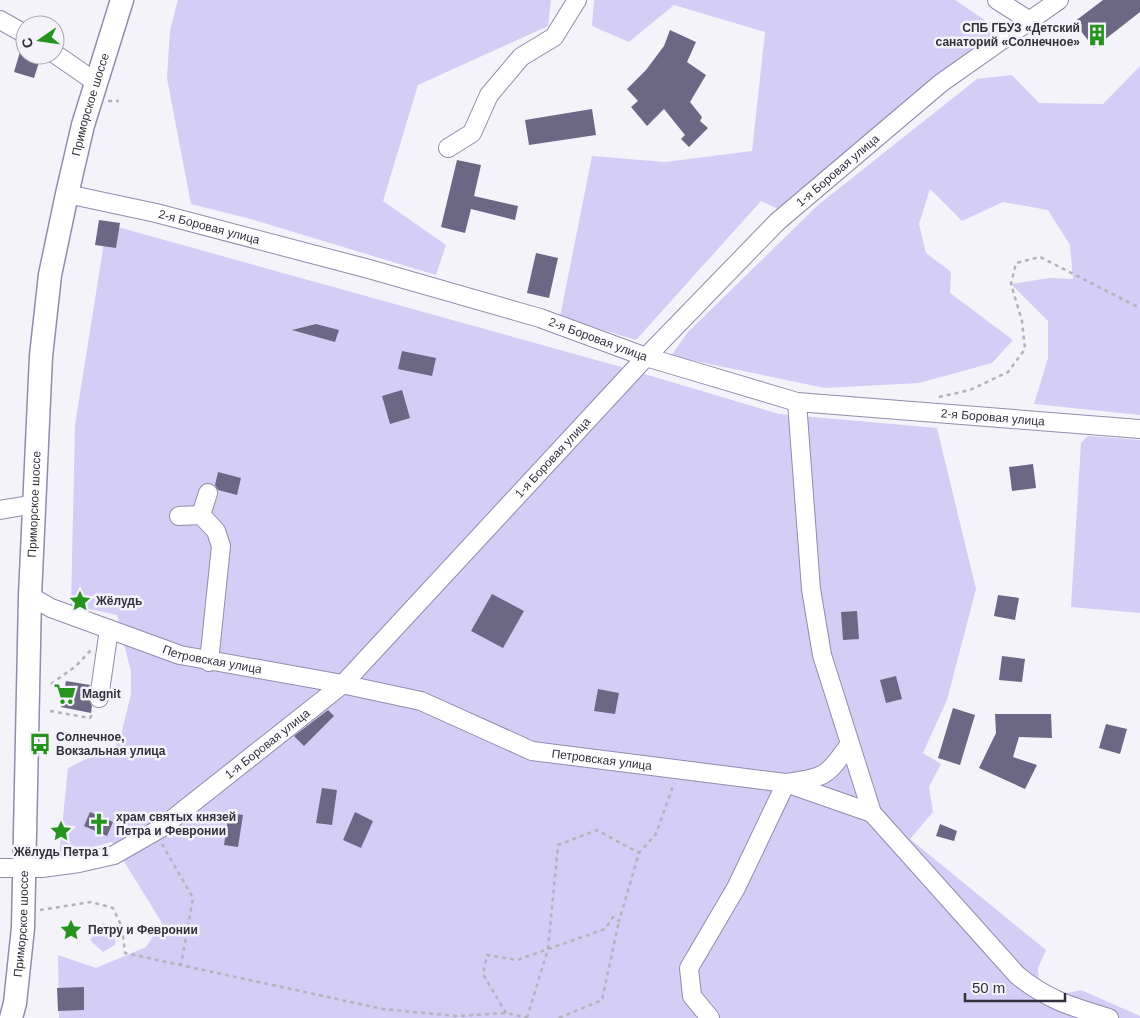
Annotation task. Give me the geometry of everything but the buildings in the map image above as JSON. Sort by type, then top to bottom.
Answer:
[{"type":"main road","name":"Приморское шоссе","points":[[12,1018],[23,928],[30,596],[41,356],[50,275],[67,194],[83,125],[122,0]]},
{"type":"street","points":[[448,148],[472,133],[489,95],[521,57],[554,37],[577,0]]},
{"type":"street","points":[[997,0],[1030,21]]},
{"type":"street","name":"1-я Боровая улица","points":[[0,868],[25,868],[79,863],[114,855],[161,828],[343,684],[646,357],[777,222],[942,83],[1059,0]]},
{"type":"street","points":[[0,20],[15,28]]},
{"type":"street","points":[[65,61],[97,83]]},
{"type":"street","name":"2-я Боровая улица","points":[[67,194],[156,214],[369,269],[540,318],[646,357],[797,402],[1140,429]]},
{"type":"street","points":[[797,402],[811,589],[822,655],[872,813]]},
{"type":"street","points":[[201,514],[208,493]]},
{"type":"street","points":[[0,510],[35,504]]},
{"type":"street","points":[[179,516],[201,514]]},
{"type":"street","points":[[201,514],[216,531],[221,546],[209,662]]},
{"type":"street","name":"Петровская улица","points":[[30,596],[107,638],[209,662],[343,684],[421,701],[532,750],[786,783],[872,813],[1017,974],[1034,989],[1063,1004],[1109,1018]]},
{"type":"street","points":[[99,698],[107,638]]},
{"type":"street","points":[[710,1018],[692,996],[689,968],[736,888],[786,783],[816,778],[831,770],[849,745]]},
{"type":"path","points":[[932,399],[970,390],[1008,372],[1025,349],[1022,321],[1011,284],[1016,262],[1040,257],[1140,308]]},
{"type":"path","points":[[51,684],[76,666],[99,642],[107,638]]},
{"type":"path","points":[[50,711],[90,718],[99,698]]},
{"type":"path","points":[[559,1018],[602,1000],[619,921],[639,853],[656,834],[679,770]]},
{"type":"path","points":[[38,910],[91,902],[113,908],[122,927],[125,953],[383,1009],[456,1016],[506,1013],[528,1018],[548,949],[558,845],[597,830],[639,853]]},
{"type":"path","points":[[144,838],[164,844],[193,898],[181,965]]},
{"type":"path","points":[[506,1013],[483,974],[487,955],[517,960],[605,929],[613,917],[619,921]]},
{"type":"shaded area","points":[[178,0],[551,0],[548,26],[418,85],[383,201],[446,245],[436,275],[247,218],[191,204],[167,78],[170,30]]},
{"type":"shaded area","points":[[594,0],[955,0],[998,29],[778,209],[761,201],[636,340],[560,317],[592,156],[665,162],[752,151],[765,32],[674,5],[629,42],[592,26]]},
{"type":"shaded area","points":[[1140,66],[1140,415],[1034,404],[1048,358],[1048,321],[1011,284],[1049,278],[1073,279],[1070,245],[1048,210],[1003,202],[962,221],[930,189],[919,224],[926,253],[951,272],[950,293],[1013,340],[992,363],[919,383],[825,388],[671,356],[687,333],[818,205],[977,79],[1012,75],[1039,103],[1103,104]]},
{"type":"shaded area","points":[[107,224],[614,365],[779,414],[937,428],[976,589],[947,700],[923,753],[941,764],[929,787],[933,812],[910,839],[1046,950],[1038,968],[1039,984],[1059,995],[1081,990],[1140,1016],[1140,1018],[59,1018],[58,955],[96,968],[146,947],[162,923],[112,842],[59,856],[68,768],[119,743],[131,694],[131,672],[117,615],[71,605],[75,425]]},
{"type":"shaded area","points":[[1088,436],[1140,440],[1140,613],[1071,607],[1081,443]]},
{"type":"shaded area","points":[[103,923],[116,930],[115,945],[103,952],[90,940]]},
{"type":"place","name":"СПБ ГБУЗ «Детский санаторий «Солнечное»","points":[[1097,35]]},
{"type":"place","name":"Жёлудь","points":[[80,601]]},
{"type":"place","name":"Magnit","points":[[65,694]]},
{"type":"place","name":"Солнечное, Вокзальная улица","points":[[40,744]]},
{"type":"place","name":"храм святых князей Петра и Февронии","points":[[99,824]]},
{"type":"place","name":"Жёлудь Петра 1","points":[[61,831]]},
{"type":"place","name":"Петру и Февронии","points":[[71,930]]}]
